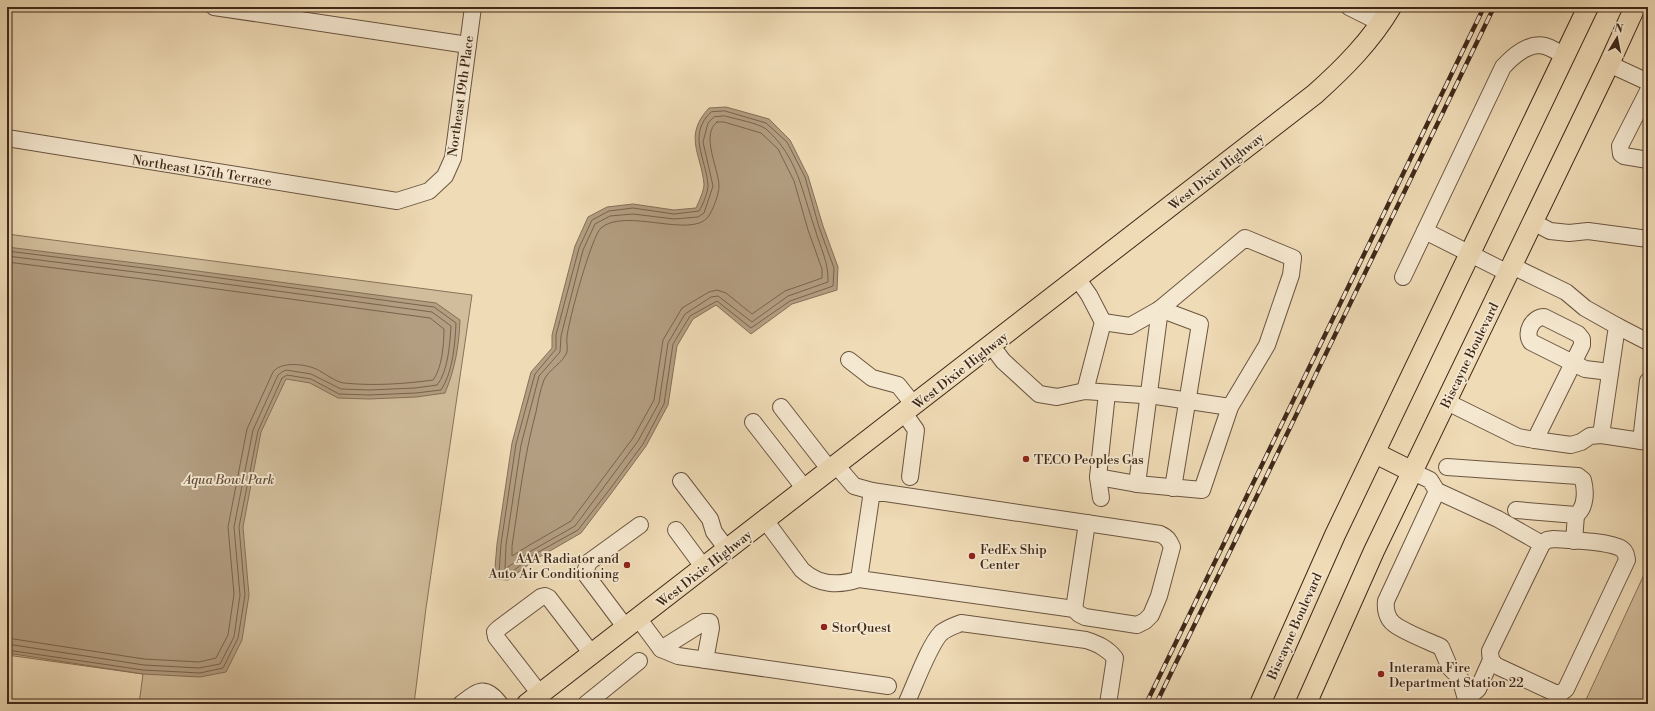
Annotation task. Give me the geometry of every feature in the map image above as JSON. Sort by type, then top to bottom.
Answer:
[{"type":"main road","name":"Biscayne Boulevard","points":[[1261,704],[1335,535],[1566,56],[1588,7]]},
{"type":"main road","name":"Biscayne Boulevard","points":[[1306,704],[1374,551],[1447,402],[1635,7]]},
{"type":"main road","name":"West Dixie Highway","points":[[534,699],[1315,94],[1352,58],[1386,15]]},
{"type":"main road","points":[[1375,453],[1413,472]]},
{"type":"street","points":[[214,7],[468,45]]},
{"type":"street","name":"Northeast 19th Place","points":[[397,202],[429,191],[445,176],[453,158],[473,7]]},
{"type":"street","points":[[1349,7],[1386,15]]},
{"type":"street","points":[[1402,277],[1504,67],[1510,58],[1519,52],[1538,45],[1546,46],[1566,56]]},
{"type":"street","points":[[1609,64],[1648,82]]},
{"type":"street","points":[[1648,91],[1620,146],[1620,150],[1624,156],[1648,160]]},
{"type":"street","name":"Northeast 157th Terrace","points":[[7,138],[397,202]]},
{"type":"street","points":[[1533,222],[1550,231],[1569,233],[1588,231],[1648,239]]},
{"type":"street","points":[[1425,231],[1470,254],[1566,292],[1585,308],[1648,342]]},
{"type":"street","points":[[1098,477],[1137,484],[1202,490],[1230,407],[1267,345],[1291,275],[1293,258],[1245,238],[1160,309],[1130,326],[1103,322]]},
{"type":"street","points":[[1077,278],[1089,294],[1103,322],[1085,391]]},
{"type":"street","points":[[1160,309],[1200,324],[1173,488]]},
{"type":"street","points":[[1137,484],[1160,309]]},
{"type":"street","points":[[1600,435],[1617,326]]},
{"type":"street","points":[[991,345],[1003,361],[1039,394],[1056,397],[1085,391],[1156,396],[1230,407]]},
{"type":"street","points":[[849,360],[872,378],[898,385],[909,409],[916,430],[910,477]]},
{"type":"street","points":[[1535,440],[1573,363],[1585,368],[1610,372]]},
{"type":"street","points":[[1447,402],[1518,437],[1571,445],[1581,442],[1590,436],[1600,435],[1644,441],[1648,382]]},
{"type":"street","points":[[1101,498],[1098,477],[1107,393]]},
{"type":"street","points":[[765,520],[802,570],[808,576],[817,581],[838,584],[848,583],[859,579],[1074,609],[1085,617],[1137,625],[1145,621],[1151,615],[1159,596],[1172,547],[1166,537],[1160,534],[872,491],[854,486],[833,468],[781,407]]},
{"type":"street","points":[[753,422],[805,489]]},
{"type":"street","points":[[1447,467],[1578,476],[1583,480],[1585,485],[1583,507],[1576,515],[1574,541]]},
{"type":"street","points":[[1413,472],[1430,480],[1437,491],[1498,519],[1542,544]]},
{"type":"street","points":[[681,481],[710,519],[714,532],[727,550]]},
{"type":"street","points":[[859,579],[872,491]]},
{"type":"street","points":[[1437,491],[1386,601],[1386,608],[1388,616],[1393,624],[1441,647],[1450,668],[1460,678],[1469,702]]},
{"type":"street","points":[[1516,510],[1576,515]]},
{"type":"street","points":[[1074,609],[1087,523]]},
{"type":"street","points":[[640,525],[589,562],[586,569],[587,576],[632,623],[661,649],[678,656],[888,686]]},
{"type":"street","points":[[676,530],[704,568]]},
{"type":"street","points":[[1554,539],[1574,541],[1617,546],[1626,554],[1627,560],[1566,689],[1561,693],[1555,693],[1499,667],[1492,660],[1490,651],[1542,544],[1547,540],[1554,539]]},
{"type":"street","points":[[534,699],[496,637],[496,632],[498,629],[541,597],[545,596],[549,598],[592,654]]},
{"type":"street","points":[[661,649],[704,622],[710,622],[711,628],[704,660]]},
{"type":"street","points":[[906,704],[934,643],[941,634],[949,628],[961,623],[1086,640],[1099,644],[1109,651],[1115,658],[1108,704]]},
{"type":"street","points":[[1469,702],[1478,689],[1492,660]]},
{"type":"street","points":[[586,704],[640,661]]},
{"type":"street","points":[[461,704],[478,691],[482,690],[487,692],[500,704]]},
{"type":"green space","name":"Aqua Bowl Park","points":[[7,234],[472,295],[426,608],[414,704],[139,704],[143,674],[7,655]]},
{"type":"green space","points":[[1648,566],[1648,704],[1584,704]]},
{"type":"water","points":[[726,107],[769,119],[790,140],[808,176],[823,226],[838,267],[837,290],[792,304],[751,334],[716,305],[693,319],[677,346],[668,405],[646,446],[581,533],[536,559],[508,580],[494,579],[497,544],[512,443],[531,372],[552,348],[552,335],[575,246],[588,217],[607,207],[633,204],[674,210],[696,208],[704,187],[697,154],[695,136],[697,127],[701,118],[709,108]]},
{"type":"water","name":"Aqua Bowl Park","points":[[7,247],[436,303],[460,320],[456,357],[445,393],[416,397],[369,399],[338,398],[310,383],[286,379],[261,432],[243,527],[249,595],[242,640],[226,672],[200,677],[143,674],[7,653]]},
{"type":"railway","points":[[1146,704],[1484,7]]},
{"type":"railway","points":[[1156,704],[1494,7]]},
{"type":"place","name":"TECO Peoples Gas","points":[[1026,459]]},
{"type":"place","name":"FedEx Ship Center","points":[[972,556]]},
{"type":"place","name":"AAA Radiator and Auto Air Conditioning","points":[[627,565]]},
{"type":"place","name":"StorQuest","points":[[824,627]]},
{"type":"place","name":"Interama Fire Department Station 22","points":[[1381,674]]}]
